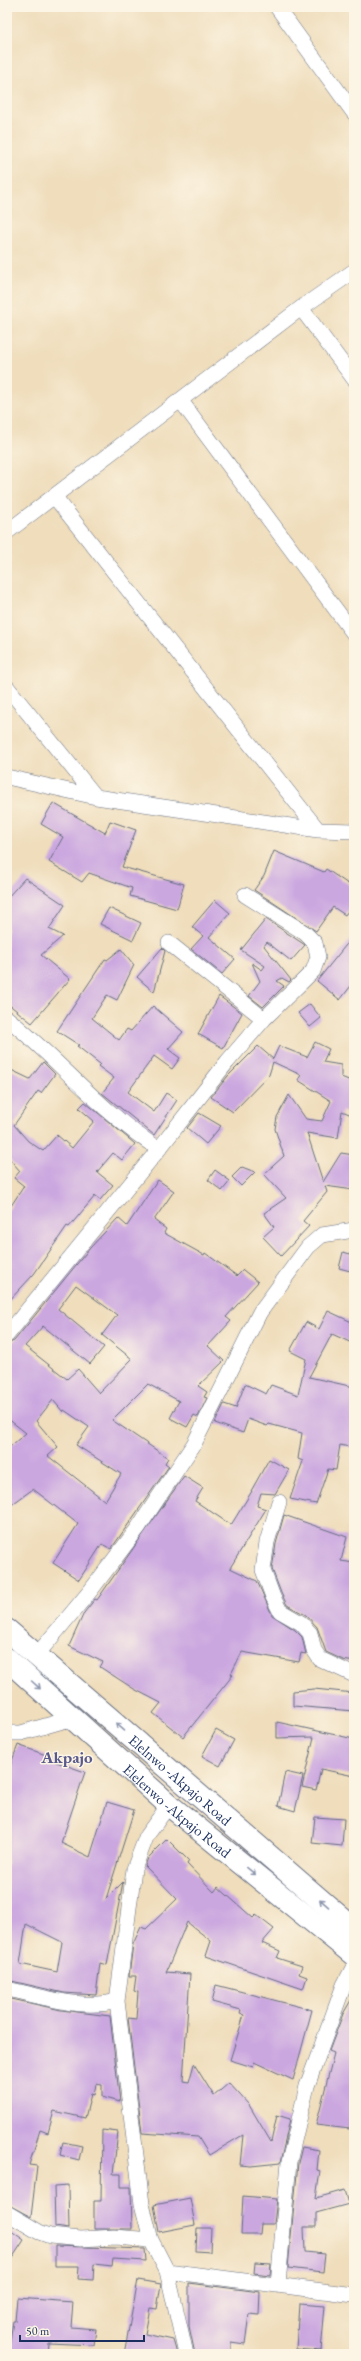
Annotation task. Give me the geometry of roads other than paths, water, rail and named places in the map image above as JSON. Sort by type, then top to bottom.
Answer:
[{"type":"main road","name":"Elelnwo -Akpajo Road","points":[[7,1630],[354,1929]]},
{"type":"main road","name":"Elelenwo -Akpajo Road","points":[[7,1659],[169,1805],[354,1955]]},
{"type":"street","points":[[277,7],[354,113]]},
{"type":"street","points":[[7,532],[182,401],[301,308],[354,271]]},
{"type":"street","points":[[301,308],[354,379]]},
{"type":"street","points":[[182,401],[354,634]]},
{"type":"street","points":[[54,496],[318,830]]},
{"type":"street","points":[[7,687],[96,797]]},
{"type":"street","points":[[7,777],[96,797],[318,830],[354,831]]},
{"type":"street","points":[[7,1335],[159,1149],[227,1062],[264,1019],[313,971],[318,957],[316,943],[305,933],[245,895]]},
{"type":"street","points":[[169,943],[264,1019]]},
{"type":"street","points":[[7,1018],[33,1039],[136,1135],[159,1149]]},
{"type":"street","points":[[36,1656],[128,1540],[190,1451],[260,1312],[308,1247],[322,1235],[354,1230]]},
{"type":"street","points":[[279,1502],[267,1542],[263,1570],[273,1597],[280,1611],[301,1623],[310,1633],[314,1650],[320,1659],[354,1675]]},
{"type":"street","points":[[7,1733],[21,1733],[73,1718]]},
{"type":"street","points":[[169,1805],[147,1835],[134,1869],[117,2001],[142,2204],[151,2240],[167,2271],[186,2354]]},
{"type":"street","points":[[278,2284],[289,2162],[307,2086],[344,1986],[354,1966]]},
{"type":"street","points":[[7,1989],[79,2003],[107,2004],[117,2001]]},
{"type":"street","points":[[7,2213],[39,2232],[56,2237],[151,2240]]},
{"type":"street","points":[[167,2271],[278,2284],[354,2295]]},
{"type":"district","name":"Akpajo","points":[[67,1757]]}]
